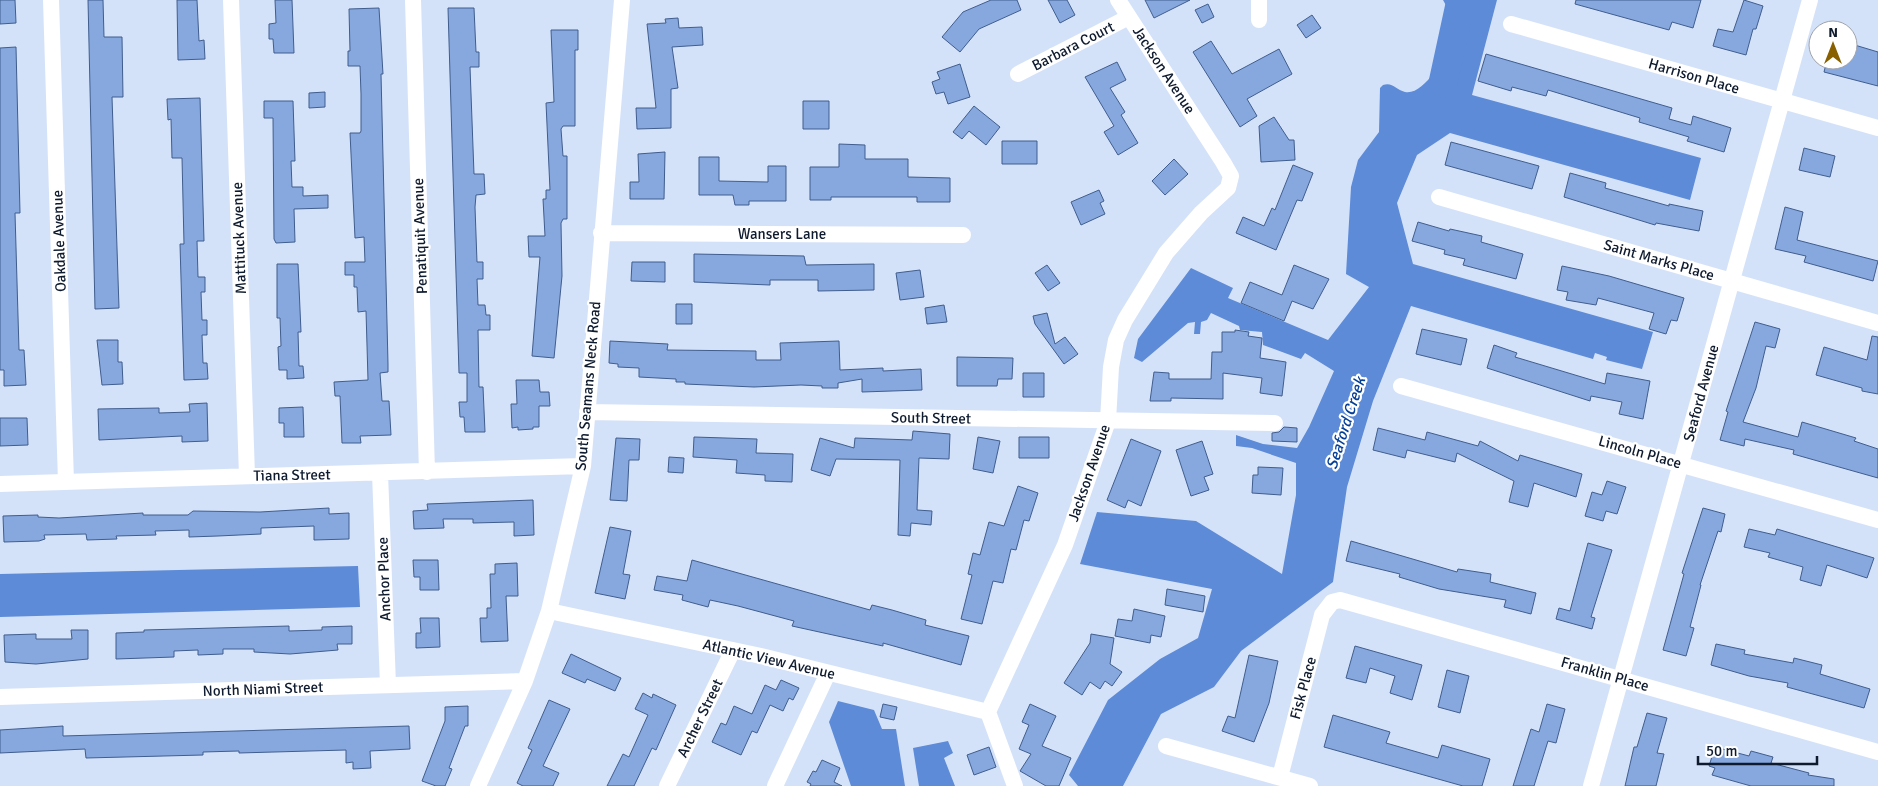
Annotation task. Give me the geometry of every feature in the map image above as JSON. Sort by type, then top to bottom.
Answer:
[{"type":"street","name":"Oakdale Avenue","points":[[51,0],[66,482]]},
{"type":"street","name":"Mattituck Avenue","points":[[231,0],[247,476]]},
{"type":"street","name":"Penatiquit Avenue","points":[[413,0],[427,472]]},
{"type":"street","name":"South Seamans Neck Road","points":[[478,786],[526,681],[548,611],[583,466],[622,0]]},
{"type":"street","name":"Jackson Avenue","points":[[988,712],[1065,545],[1108,421],[1111,366],[1116,340],[1125,320],[1166,252],[1201,213],[1228,188],[1231,182],[1231,176],[1223,162],[1118,0]]},
{"type":"street","points":[[1258,0],[1259,20]]},
{"type":"street","name":"Seaford Avenue","points":[[1592,786],[1810,0]]},
{"type":"street","name":"Barbara Court","points":[[1018,74],[1129,17]]},
{"type":"street","name":"Harrison Place","points":[[1510,24],[1878,128]]},
{"type":"street","name":"Saint Marks Place","points":[[1439,197],[1878,323]]},
{"type":"street","name":"Wansers Lane","points":[[602,233],[963,235]]},
{"type":"street","name":"Lincoln Place","points":[[1401,386],[1878,520]]},
{"type":"street","name":"South Street","points":[[587,412],[1275,423]]},
{"type":"street","name":"Tiana Street","points":[[0,484],[583,466]]},
{"type":"street","name":"Anchor Place","points":[[380,473],[388,685]]},
{"type":"street","name":"Franklin Place","points":[[1332,602],[1348,602],[1878,752]]},
{"type":"street","name":"Fisk Place","points":[[1280,777],[1322,615],[1332,602]]},
{"type":"street","name":"Atlantic View Avenue","points":[[548,611],[733,650],[988,712]]},
{"type":"street","name":"Archer Street","points":[[667,786],[733,650]]},
{"type":"street","points":[[774,786],[828,673]]},
{"type":"street","name":"North Niami Street","points":[[0,697],[526,681]]},
{"type":"street","points":[[988,712],[1015,786]]},
{"type":"street","points":[[1166,746],[1310,786]]},
{"type":"water","points":[[1443,0],[1497,0],[1472,95],[1701,158],[1690,200],[1450,133],[1417,155],[1397,203],[1413,264],[1653,332],[1642,369],[1606,360],[1607,357],[1595,353],[1593,359],[1411,306],[1373,401],[1347,487],[1333,582],[1241,651],[1214,687],[1161,714],[1123,786],[1078,786],[1069,775],[1108,700],[1160,659],[1198,638],[1212,589],[1080,564],[1097,512],[1196,521],[1282,574],[1296,495],[1296,463],[1252,448],[1236,446],[1236,435],[1263,444],[1297,448],[1309,427],[1334,371],[1305,353],[1301,359],[1263,345],[1262,332],[1240,330],[1239,326],[1211,313],[1207,320],[1201,322],[1200,334],[1194,334],[1195,322],[1188,323],[1142,362],[1134,358],[1138,339],[1191,268],[1233,288],[1228,298],[1328,340],[1369,287],[1346,274],[1351,187],[1358,160],[1379,132],[1380,88],[1386,84],[1405,92],[1412,92],[1426,82],[1433,74],[1453,43],[1448,9]]},
{"type":"water","points":[[358,566],[360,607],[0,617],[0,574]]},
{"type":"water","points":[[838,701],[874,710],[882,729],[896,729],[905,786],[851,786],[829,722]]},
{"type":"water","points":[[948,741],[953,753],[944,758],[955,786],[919,786],[913,748]]},
{"type":"building","points":[[0,0],[15,0],[16,23],[0,24]]},
{"type":"building","points":[[88,0],[103,0],[104,37],[122,37],[123,97],[112,97],[119,308],[95,309]]},
{"type":"building","points":[[177,0],[197,0],[199,41],[204,40],[205,59],[178,60]]},
{"type":"building","points":[[275,0],[292,0],[294,53],[274,53],[273,39],[269,39],[269,24],[276,23]]},
{"type":"building","points":[[991,0],[1017,0],[1021,10],[979,29],[960,52],[942,37],[963,12]]},
{"type":"building","points":[[1048,0],[1067,0],[1075,15],[1060,23]]},
{"type":"building","points":[[1145,0],[1190,0],[1154,18]]},
{"type":"building","points":[[1576,0],[1701,0],[1693,28],[1672,22],[1669,30],[1575,4]]},
{"type":"building","points":[[1744,0],[1763,6],[1756,29],[1753,29],[1746,55],[1713,46],[1718,29],[1733,32]]},
{"type":"building","points":[[1208,4],[1214,17],[1202,23],[1195,10]]},
{"type":"building","points":[[379,8],[383,74],[381,74],[388,364],[388,372],[380,373],[382,401],[389,401],[391,435],[360,436],[361,443],[342,443],[340,396],[335,396],[334,382],[368,380],[366,311],[358,312],[357,287],[354,287],[354,275],[345,275],[345,262],[365,262],[364,237],[355,238],[350,133],[360,133],[361,131],[361,94],[360,66],[348,66],[348,51],[350,51],[349,9]]},
{"type":"building","points":[[448,8],[474,8],[476,52],[479,52],[479,67],[470,67],[474,174],[484,174],[485,194],[476,195],[475,207],[477,262],[483,262],[483,279],[477,279],[478,305],[485,305],[486,315],[490,315],[490,330],[478,330],[479,387],[483,387],[485,432],[465,432],[464,417],[460,417],[459,402],[467,402],[467,373],[459,373]]},
{"type":"building","points":[[1312,15],[1321,28],[1306,38],[1297,25]]},
{"type":"building","points":[[678,18],[679,28],[702,27],[703,45],[672,47],[678,88],[671,89],[671,128],[637,129],[636,108],[656,108],[647,24],[666,23],[665,19]]},
{"type":"building","points":[[551,30],[578,30],[578,50],[575,50],[575,126],[563,126],[561,129],[563,156],[567,156],[567,219],[563,219],[561,223],[562,276],[554,358],[532,356],[540,257],[529,257],[528,236],[545,236],[543,199],[546,199],[546,190],[550,190],[546,103],[554,102]]},
{"type":"building","points":[[1211,41],[1232,74],[1279,49],[1292,74],[1247,99],[1257,116],[1240,127],[1193,52]]},
{"type":"building","points":[[1858,46],[1878,52],[1878,86],[1824,72],[1824,70],[1858,70]]},
{"type":"building","points":[[16,47],[20,213],[15,213],[19,350],[24,350],[26,385],[4,386],[4,370],[0,370],[0,48]]},
{"type":"building","points":[[1486,54],[1672,108],[1669,119],[1691,125],[1693,116],[1731,128],[1724,152],[1687,141],[1689,137],[1639,122],[1640,118],[1548,90],[1546,96],[1512,87],[1511,91],[1478,81]]},
{"type":"building","points":[[1117,62],[1126,80],[1110,88],[1125,112],[1121,115],[1138,143],[1118,155],[1104,132],[1114,126],[1085,77]]},
{"type":"building","points":[[960,64],[970,97],[948,104],[944,92],[936,94],[932,82],[940,79],[937,72]]},
{"type":"building","points":[[325,92],[325,107],[309,108],[309,93]]},
{"type":"building","points":[[200,98],[204,241],[197,241],[198,277],[205,277],[205,292],[201,292],[202,320],[207,320],[207,335],[202,335],[203,363],[207,363],[208,379],[184,380],[180,244],[184,244],[182,158],[172,158],[171,119],[168,120],[167,99]]},
{"type":"building","points":[[264,101],[293,101],[295,161],[291,161],[292,187],[303,187],[303,196],[328,195],[328,208],[294,209],[295,242],[276,243],[274,239],[273,118],[264,118]]},
{"type":"building","points":[[803,101],[829,101],[829,129],[803,129]]},
{"type":"building","points":[[974,106],[1000,127],[986,145],[969,131],[962,139],[953,132]]},
{"type":"building","points":[[1274,117],[1289,140],[1294,140],[1295,160],[1261,162],[1259,126]]},
{"type":"building","points":[[1002,141],[1037,141],[1037,164],[1002,164]]},
{"type":"building","points":[[1451,142],[1539,166],[1532,189],[1445,165]]},
{"type":"building","points":[[839,144],[865,145],[865,159],[908,159],[908,177],[950,178],[950,202],[917,202],[917,197],[831,197],[831,200],[810,200],[810,167],[839,167]]},
{"type":"building","points":[[1804,148],[1835,156],[1830,177],[1799,170]]},
{"type":"building","points":[[665,152],[664,199],[630,199],[630,182],[639,182],[638,154]]},
{"type":"building","points":[[699,157],[719,157],[719,181],[768,182],[768,166],[786,166],[786,201],[749,201],[749,205],[735,205],[733,195],[699,195]]},
{"type":"building","points":[[1174,159],[1188,174],[1165,195],[1152,181]]},
{"type":"building","points":[[1293,165],[1313,173],[1302,201],[1297,200],[1276,250],[1236,233],[1243,217],[1264,226],[1272,208],[1275,210]]},
{"type":"building","points":[[1570,173],[1606,183],[1605,188],[1669,206],[1669,204],[1703,211],[1699,231],[1656,223],[1655,225],[1564,197]]},
{"type":"building","points":[[1099,190],[1104,201],[1100,203],[1105,214],[1081,225],[1071,202]]},
{"type":"building","points":[[1785,207],[1803,212],[1797,240],[1878,261],[1873,281],[1804,262],[1806,256],[1775,249]]},
{"type":"building","points":[[1418,222],[1449,231],[1450,229],[1482,236],[1481,242],[1523,254],[1516,279],[1463,265],[1465,259],[1444,254],[1445,250],[1412,241]]},
{"type":"building","points":[[694,254],[804,256],[806,265],[874,264],[874,290],[818,291],[818,280],[770,280],[770,285],[694,282]]},
{"type":"building","points":[[632,262],[665,262],[665,282],[631,281]]},
{"type":"building","points":[[277,264],[298,264],[301,332],[298,332],[299,366],[303,366],[304,378],[287,379],[287,370],[279,370],[278,347],[281,346],[280,318],[277,318]]},
{"type":"building","points":[[1047,265],[1060,283],[1048,291],[1035,273]]},
{"type":"building","points":[[1294,265],[1329,279],[1313,309],[1292,301],[1284,321],[1241,303],[1250,282],[1282,295]]},
{"type":"building","points":[[1562,266],[1609,276],[1684,298],[1677,321],[1671,320],[1666,334],[1649,329],[1654,313],[1598,298],[1596,305],[1566,300],[1568,292],[1557,290]]},
{"type":"building","points":[[920,270],[924,297],[900,300],[896,273]]},
{"type":"building","points":[[676,304],[692,304],[692,324],[676,324]]},
{"type":"building","points":[[944,305],[947,322],[927,324],[925,308]]},
{"type":"building","points":[[1047,313],[1055,344],[1065,337],[1078,354],[1064,364],[1035,324],[1033,316]]},
{"type":"building","points":[[1755,322],[1780,329],[1775,348],[1766,346],[1756,388],[1743,422],[1798,437],[1802,422],[1856,438],[1854,441],[1878,449],[1878,478],[1793,454],[1794,450],[1745,439],[1744,446],[1720,440],[1728,412],[1726,411]]},
{"type":"building","points":[[1422,329],[1467,339],[1461,365],[1416,354]]},
{"type":"building","points":[[1235,330],[1249,332],[1248,336],[1262,338],[1260,358],[1286,362],[1282,396],[1260,393],[1262,378],[1223,373],[1223,399],[1171,398],[1171,401],[1150,401],[1154,372],[1169,373],[1169,379],[1211,379],[1212,352],[1222,352],[1222,332],[1235,332]]},
{"type":"building","points":[[1872,336],[1878,337],[1878,394],[1862,391],[1862,388],[1816,375],[1824,347],[1867,360]]},
{"type":"building","points":[[97,340],[118,340],[118,362],[122,362],[123,384],[102,385]]},
{"type":"building","points":[[610,341],[668,344],[667,350],[756,351],[756,360],[781,360],[780,343],[839,341],[840,370],[883,368],[883,371],[921,369],[922,390],[862,392],[862,379],[838,383],[838,388],[822,388],[822,386],[801,385],[754,387],[685,384],[685,382],[676,382],[676,379],[639,377],[639,368],[618,367],[618,364],[609,363]]},
{"type":"building","points":[[1494,345],[1517,353],[1515,357],[1605,384],[1607,373],[1650,381],[1643,419],[1619,414],[1622,402],[1591,396],[1590,401],[1487,368]]},
{"type":"building","points":[[957,357],[1013,358],[1012,379],[998,379],[997,386],[957,386]]},
{"type":"building","points":[[1023,373],[1044,373],[1044,397],[1023,397]]},
{"type":"building","points":[[516,380],[539,380],[540,392],[549,392],[550,406],[539,406],[539,427],[518,430],[518,427],[512,428],[511,404],[517,404]]},
{"type":"building","points":[[207,403],[208,441],[182,442],[182,436],[99,440],[98,409],[159,408],[159,413],[190,412],[189,404]]},
{"type":"building","points":[[303,407],[304,437],[284,437],[284,423],[279,423],[279,408]]},
{"type":"building","points":[[0,418],[27,418],[28,445],[0,446]]},
{"type":"building","points":[[1284,427],[1297,428],[1297,442],[1272,441],[1272,433],[1279,432]]},
{"type":"building","points":[[1378,428],[1425,440],[1427,432],[1478,446],[1480,441],[1518,461],[1520,455],[1582,474],[1576,497],[1534,483],[1528,507],[1509,502],[1514,481],[1457,453],[1455,462],[1407,450],[1405,458],[1373,450]]},
{"type":"building","points":[[913,431],[950,434],[949,459],[919,458],[917,510],[932,511],[931,525],[911,523],[910,536],[898,535],[900,460],[836,459],[830,476],[811,470],[820,438],[854,448],[855,438],[912,440]]},
{"type":"building","points":[[694,437],[757,439],[756,453],[793,454],[792,482],[765,481],[765,475],[736,473],[737,460],[693,457]]},
{"type":"building","points":[[978,437],[1000,441],[993,473],[973,469]]},
{"type":"building","points":[[1019,437],[1049,437],[1049,458],[1019,458]]},
{"type":"building","points":[[616,438],[640,439],[639,460],[629,460],[627,501],[610,500]]},
{"type":"building","points":[[1131,439],[1161,451],[1141,506],[1128,500],[1125,508],[1107,500]]},
{"type":"building","points":[[1202,441],[1213,474],[1204,477],[1209,490],[1191,496],[1176,450]]},
{"type":"building","points":[[669,457],[684,458],[683,473],[668,472]]},
{"type":"building","points":[[1258,467],[1283,468],[1281,495],[1252,493],[1253,475],[1258,475]]},
{"type":"building","points":[[1607,481],[1626,487],[1617,514],[1606,511],[1603,521],[1585,516],[1592,492],[1602,495]]},
{"type":"building","points":[[1018,486],[1038,493],[1029,521],[1024,520],[1016,550],[1011,549],[1003,583],[993,581],[982,624],[961,619],[972,575],[968,574],[973,553],[980,555],[989,522],[1004,526]]},
{"type":"building","points":[[533,500],[534,535],[514,536],[514,522],[473,523],[473,519],[443,519],[444,528],[414,529],[413,511],[428,510],[427,504]]},
{"type":"building","points":[[329,508],[329,514],[349,513],[349,539],[314,540],[314,526],[261,528],[261,534],[189,537],[189,530],[155,531],[156,535],[116,536],[117,539],[87,540],[86,534],[44,535],[45,539],[39,541],[4,542],[3,516],[38,515],[38,517],[59,518],[143,513],[143,515],[188,515],[193,511],[260,512]]},
{"type":"building","points":[[1703,508],[1725,514],[1721,532],[1718,531],[1700,585],[1690,627],[1694,628],[1686,656],[1663,650],[1684,574],[1682,573]]},
{"type":"building","points":[[610,527],[631,531],[623,574],[630,575],[625,599],[595,593]]},
{"type":"building","points":[[1749,529],[1775,535],[1777,529],[1874,558],[1867,578],[1827,565],[1821,586],[1800,580],[1803,567],[1768,557],[1770,553],[1744,547]]},
{"type":"building","points":[[1351,541],[1457,572],[1458,569],[1491,574],[1490,582],[1536,593],[1531,614],[1504,607],[1506,600],[1439,589],[1399,577],[1400,574],[1346,561]]},
{"type":"building","points":[[1588,543],[1612,550],[1591,617],[1595,618],[1592,629],[1556,619],[1559,608],[1570,611]]},
{"type":"building","points":[[413,560],[438,560],[439,590],[420,590],[420,577],[414,577]]},
{"type":"building","points":[[692,560],[870,610],[872,605],[892,610],[926,620],[925,625],[969,636],[961,665],[883,643],[883,646],[792,626],[794,621],[738,606],[710,600],[708,607],[682,600],[683,595],[654,590],[657,576],[687,581]]},
{"type":"building","points":[[517,563],[518,596],[506,596],[508,641],[481,642],[480,618],[487,618],[487,608],[491,608],[490,574],[495,574],[495,564]]},
{"type":"building","points":[[1167,589],[1205,596],[1203,612],[1165,605]]},
{"type":"building","points":[[1134,609],[1165,616],[1161,637],[1151,635],[1150,643],[1115,636],[1118,619],[1132,621]]},
{"type":"building","points":[[420,618],[439,618],[440,647],[416,648],[416,633],[421,633]]},
{"type":"building","points":[[289,626],[289,631],[322,630],[322,627],[352,626],[352,644],[337,644],[338,650],[290,654],[254,652],[254,649],[223,649],[223,654],[198,655],[198,650],[174,651],[174,657],[116,659],[116,633],[144,632],[144,630]]},
{"type":"building","points":[[71,630],[88,630],[88,659],[36,664],[5,662],[4,635],[36,634],[36,639],[72,639]]},
{"type":"building","points":[[1091,634],[1114,638],[1110,664],[1122,672],[1112,686],[1105,681],[1100,689],[1090,682],[1082,695],[1064,683],[1090,643]]},
{"type":"building","points":[[1716,644],[1745,650],[1744,654],[1793,663],[1794,658],[1822,665],[1820,674],[1870,689],[1864,708],[1787,687],[1788,683],[1749,676],[1711,665]]},
{"type":"building","points":[[1355,646],[1422,665],[1412,700],[1390,693],[1395,676],[1370,668],[1366,683],[1346,678]]},
{"type":"building","points":[[571,654],[621,678],[615,691],[587,679],[585,683],[562,673]]},
{"type":"building","points":[[1249,655],[1278,661],[1269,703],[1254,742],[1222,731],[1228,716],[1235,718]]},
{"type":"building","points":[[1447,670],[1469,676],[1460,713],[1438,707]]},
{"type":"building","points":[[781,680],[799,688],[793,700],[789,698],[783,711],[770,705],[757,733],[752,731],[741,755],[712,742],[721,723],[726,725],[734,706],[752,714],[765,685],[776,690]]},
{"type":"building","points":[[643,693],[652,698],[653,694],[676,705],[656,750],[652,748],[634,786],[607,786],[623,754],[629,757],[648,715],[635,709]]},
{"type":"building","points":[[549,700],[570,709],[543,766],[559,773],[553,786],[523,786],[517,783],[532,750],[528,748]]},
{"type":"building","points":[[883,704],[897,707],[894,720],[880,717]]},
{"type":"building","points":[[1030,704],[1056,716],[1042,746],[1071,758],[1059,786],[1046,786],[1020,771],[1031,754],[1019,749],[1029,725],[1022,722]]},
{"type":"building","points":[[1547,704],[1565,709],[1556,743],[1548,741],[1534,786],[1513,786],[1531,729],[1539,732]]},
{"type":"building","points":[[468,706],[468,726],[465,726],[449,768],[452,769],[445,786],[436,786],[422,781],[445,721],[445,707]]},
{"type":"building","points":[[1647,713],[1667,718],[1657,753],[1664,754],[1656,786],[1625,786],[1634,747],[1637,747]]},
{"type":"building","points":[[1333,715],[1390,732],[1386,743],[1438,758],[1442,745],[1490,759],[1482,786],[1463,786],[1324,747]]},
{"type":"building","points":[[63,726],[63,736],[409,726],[410,749],[370,751],[371,768],[353,769],[353,762],[346,763],[346,750],[239,753],[239,751],[203,752],[203,755],[86,758],[85,749],[0,753],[0,730]]},
{"type":"building","points":[[989,747],[996,767],[974,775],[967,755]]},
{"type":"building","points":[[1715,747],[1749,756],[1751,751],[1773,757],[1771,763],[1809,773],[1808,775],[1834,779],[1834,786],[1751,786],[1712,775],[1715,768],[1709,766]]},
{"type":"building","points":[[822,760],[840,768],[834,782],[842,786],[810,786],[811,784],[807,782],[813,771],[816,772]]},
{"type":"waterway","name":"Seaford Creek","points":[[1443,83],[1461,0]]}]
